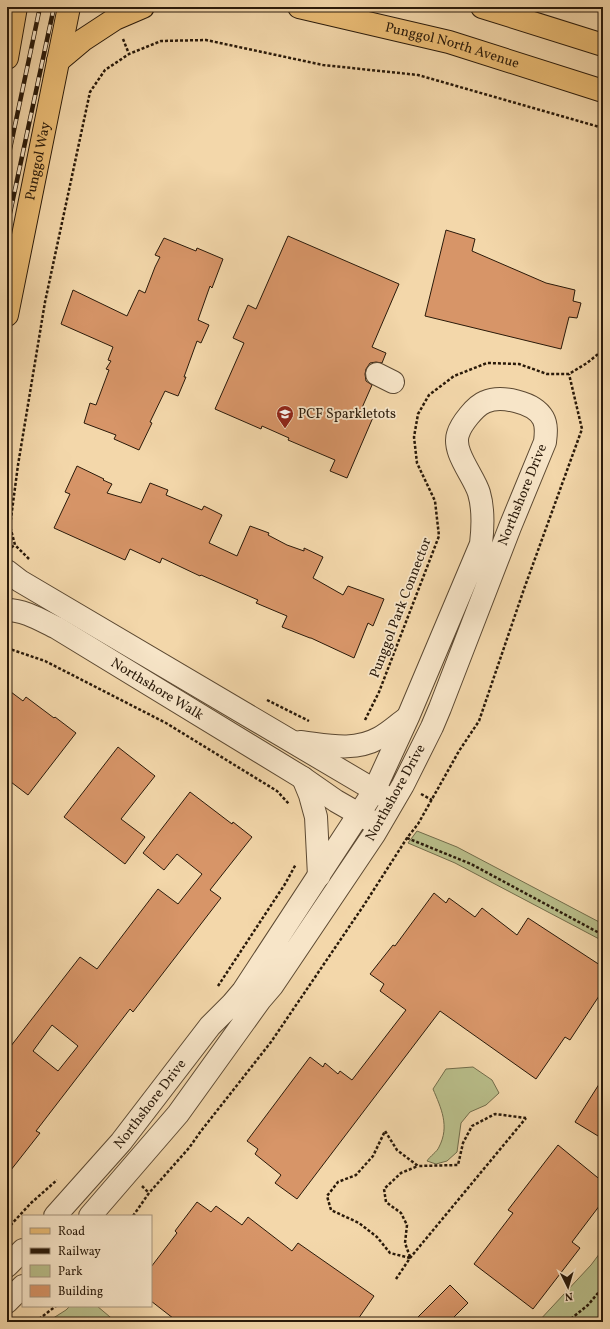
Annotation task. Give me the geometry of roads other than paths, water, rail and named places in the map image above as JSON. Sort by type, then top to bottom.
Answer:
[{"type":"main road","points":[[7,58],[16,7]]},
{"type":"main road","name":"Punggol Way","points":[[7,315],[69,7]]},
{"type":"main road","points":[[58,60],[83,40],[115,19],[143,7]]},
{"type":"main road","name":"Punggol North Avenue","points":[[299,7],[449,42],[603,91]]},
{"type":"main road","points":[[482,7],[603,45]]},
{"type":"street","name":"Northshore Drive","points":[[56,1215],[121,1142],[210,1026],[232,1004],[252,996],[272,986],[380,826],[394,802],[432,727],[545,442],[546,426],[544,419],[532,408],[517,401],[502,399],[486,401],[479,405],[464,422],[458,434],[457,441],[461,458],[475,483],[479,494],[482,515],[481,544],[408,717],[374,791],[319,876],[252,996],[178,1114],[91,1215]]},
{"type":"street","name":"Northshore Walk","points":[[7,571],[20,581],[394,802]]},
{"type":"street","name":"Northshore Walk","points":[[7,610],[32,615],[58,628],[303,778],[336,801],[360,813],[380,826]]},
{"type":"street","name":"Northshore Walk","points":[[289,740],[337,747],[359,746],[379,738],[408,717]]},
{"type":"street","points":[[303,778],[310,795],[316,817],[319,876]]},
{"type":"street","points":[[7,1266],[22,1251]]},
{"type":"street","points":[[7,1302],[22,1287]]},
{"type":"railway","points":[[7,163],[40,7]]},
{"type":"railway","points":[[7,227],[54,7]]},
{"type":"place","name":"PCF Sparkletots","points":[[285,429]]}]
